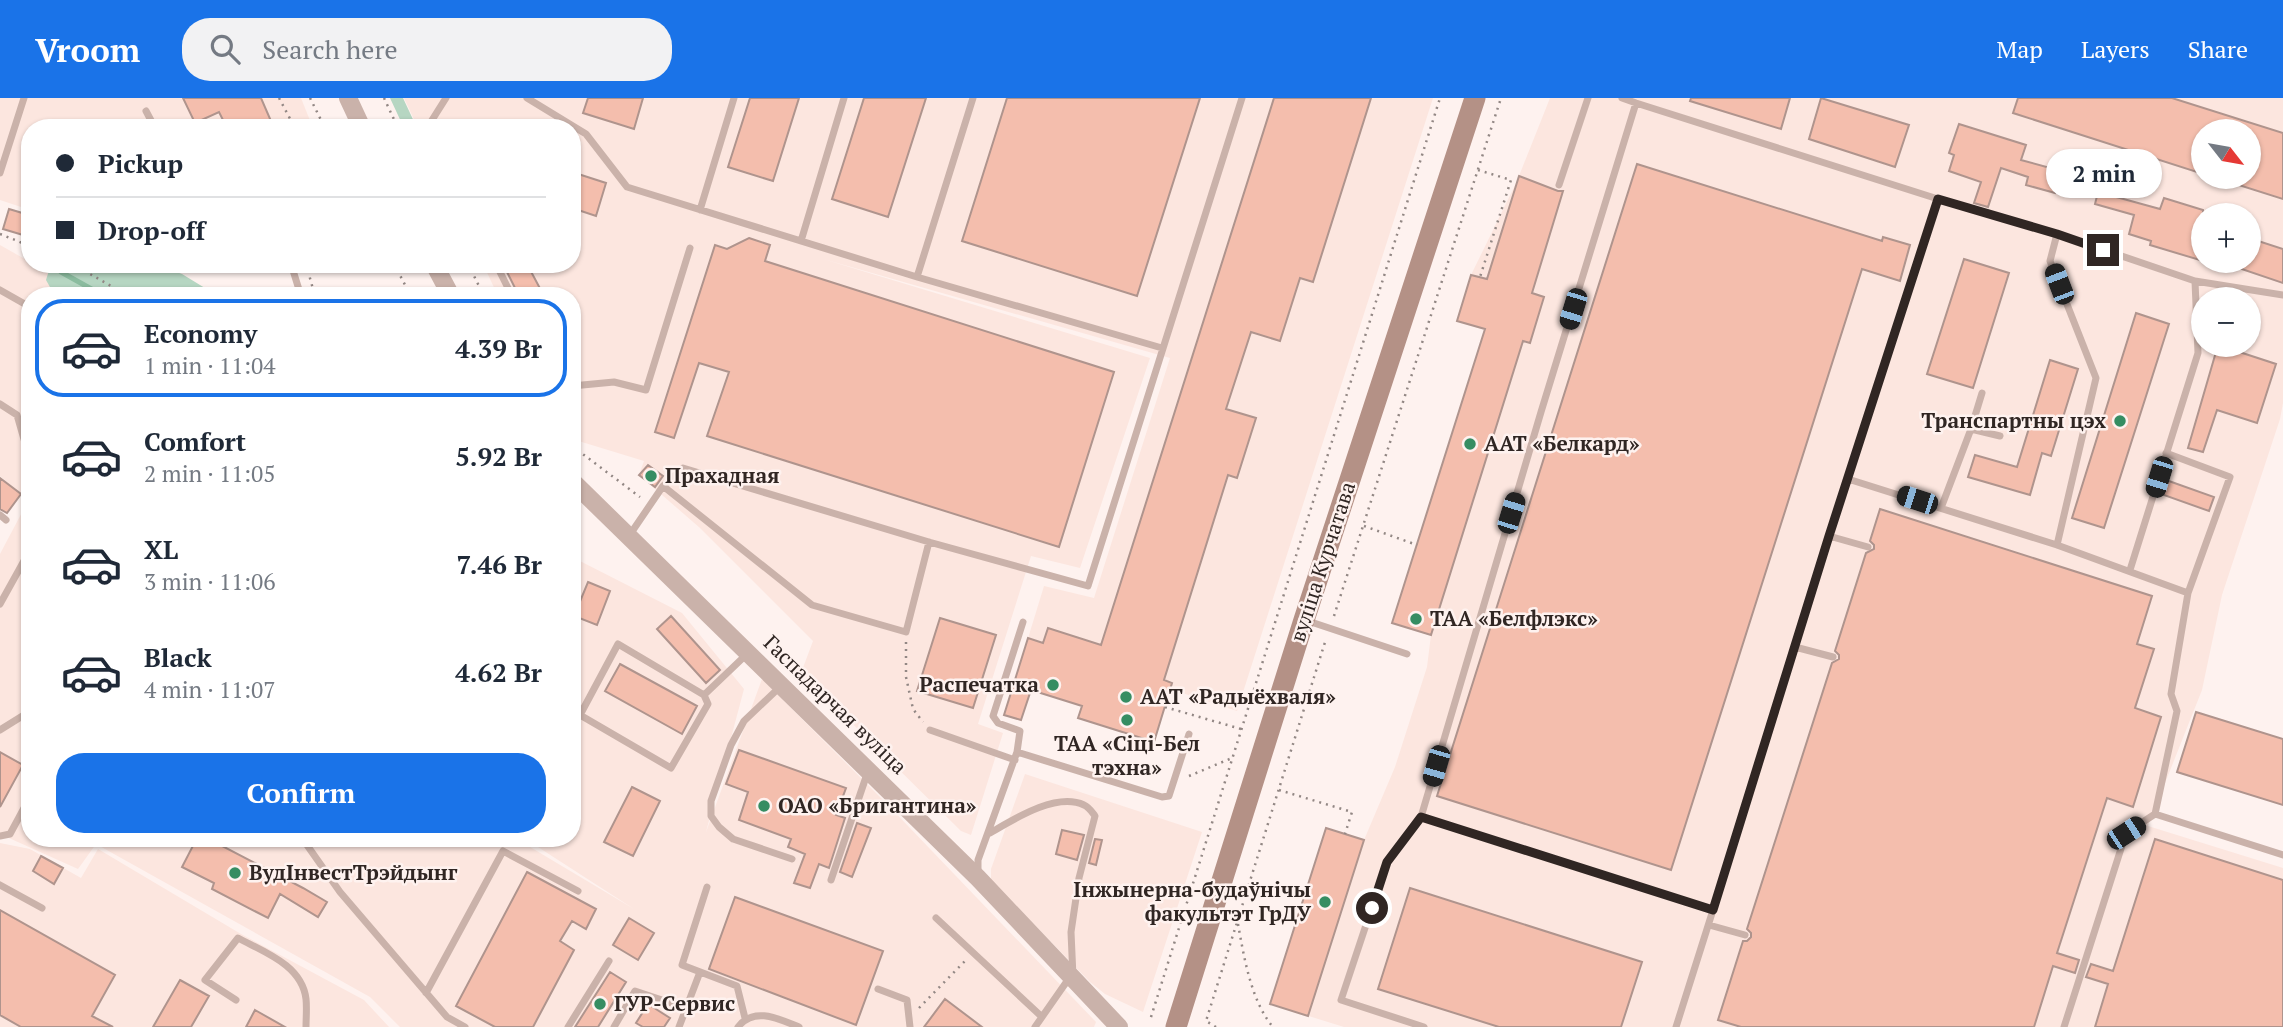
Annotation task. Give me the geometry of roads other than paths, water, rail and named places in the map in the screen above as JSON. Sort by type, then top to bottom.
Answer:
[{"type":"main road","name":"вуліца Курчатава","points":[[1176,1027],[1304,620],[1475,98]]},
{"type":"street","points":[[348,98],[358,119]]},
{"type":"street","name":"Гаспадарчая вуліца","points":[[581,490],[978,878],[1119,1027]]},
{"type":"lane","points":[[0,173],[24,98]]},
{"type":"lane","points":[[433,119],[446,98]]},
{"type":"lane","points":[[527,98],[561,119]]},
{"type":"lane","points":[[699,210],[734,98]]},
{"type":"lane","points":[[801,242],[844,98]]},
{"type":"lane","points":[[917,276],[973,98]]},
{"type":"lane","points":[[628,536],[663,486],[683,468],[929,542],[1088,586],[1242,98]]},
{"type":"lane","points":[[1559,185],[1588,98]]},
{"type":"lane","points":[[1622,98],[1938,199],[2057,234],[2195,281],[2283,295]]},
{"type":"lane","points":[[1424,1027],[1341,1000],[1387,862],[1421,817],[1636,103]]},
{"type":"lane","points":[[146,111],[150,119]]},
{"type":"lane","points":[[581,131],[627,187],[801,242],[1162,348]]},
{"type":"lane","points":[[1676,1027],[1829,536],[1938,199]]},
{"type":"lane","points":[[2057,234],[2050,261],[2096,378],[2057,545]]},
{"type":"lane","points":[[581,385],[614,382],[646,390],[690,248]]},
{"type":"lane","points":[[2130,570],[2198,353],[2195,281]]},
{"type":"lane","points":[[0,290],[21,302]]},
{"type":"lane","points":[[1941,508],[1982,393]]},
{"type":"lane","points":[[0,404],[17,415],[21,429]]},
{"type":"lane","points":[[1971,429],[2000,436]]},
{"type":"lane","points":[[2064,1027],[2126,833],[2155,814],[2177,711],[2171,694],[2188,593],[2230,477],[2166,453]]},
{"type":"lane","points":[[1848,478],[2057,545],[2188,593]]},
{"type":"lane","points":[[663,486],[812,606],[906,632],[929,542]]},
{"type":"lane","points":[[1829,536],[1868,547]]},
{"type":"lane","points":[[0,604],[21,567]]},
{"type":"lane","points":[[1304,620],[1407,654]]},
{"type":"lane","points":[[978,878],[978,860],[1016,756],[1020,732],[998,723],[993,716],[1023,622]]},
{"type":"lane","points":[[581,713],[618,644],[704,695],[708,704],[671,768],[581,716]]},
{"type":"lane","points":[[1795,647],[1833,657]]},
{"type":"lane","points":[[704,695],[748,652]]},
{"type":"lane","points":[[782,685],[744,721],[731,745],[711,801],[711,816],[733,839],[792,859]]},
{"type":"lane","points":[[0,730],[21,717]]},
{"type":"lane","points":[[930,730],[1163,797],[1169,796],[1189,734]]},
{"type":"lane","points":[[831,880],[869,770]]},
{"type":"lane","points":[[990,833],[1043,806],[1069,800],[1086,806],[1095,816],[1079,878],[1071,932],[1073,977],[1065,984],[1035,1027]]},
{"type":"lane","points":[[0,836],[10,834],[21,814]]},
{"type":"lane","points":[[2155,814],[2283,855]]},
{"type":"lane","points":[[1421,817],[1713,910]]},
{"type":"lane","points":[[308,847],[340,892],[426,993],[447,1017],[465,1027]]},
{"type":"lane","points":[[426,993],[503,850],[578,891]]},
{"type":"lane","points":[[0,885],[42,908]]},
{"type":"lane","points":[[707,887],[682,965],[737,986],[745,1018]]},
{"type":"lane","points":[[936,918],[1041,1016]]},
{"type":"lane","points":[[1709,925],[1745,935]]},
{"type":"lane","points":[[236,1000],[205,980],[238,938],[293,970],[306,996],[306,1027]]},
{"type":"lane","points":[[568,1027],[609,961]]},
{"type":"lane","points":[[679,1027],[700,972]]},
{"type":"lane","points":[[878,989],[907,1000],[910,1027]]},
{"type":"lane","points":[[614,1027],[635,991],[686,1008]]},
{"type":"lane","points":[[738,1027],[745,1018],[758,1014],[799,1027]]},
{"type":"waterway","points":[[63,273],[88,287]]},
{"type":"place","name":"Транспартны цэх","points":[[2120,421]]},
{"type":"place","name":"ААТ «Белкард»","points":[[1470,444]]},
{"type":"place","name":"Прахадная","points":[[651,476]]},
{"type":"place","name":"ТАА «Белфлэкс»","points":[[1416,619]]},
{"type":"place","name":"Распечатка","points":[[1053,685]]},
{"type":"place","name":"ААТ «Радыёхваля»","points":[[1126,697]]},
{"type":"place","name":"ТАА «Сіці-Бел тэхна»","points":[[1127,720]]},
{"type":"place","name":"ОАО «Бригантина»","points":[[764,806]]},
{"type":"place","name":"ВудІнвестТрэйдынг","points":[[235,873]]},
{"type":"place","name":"Інжынерна-будаўнічы факультэт ГрДУ","points":[[1325,902]]},
{"type":"place","name":"ГУР-Сервис","points":[[600,1004]]}]
